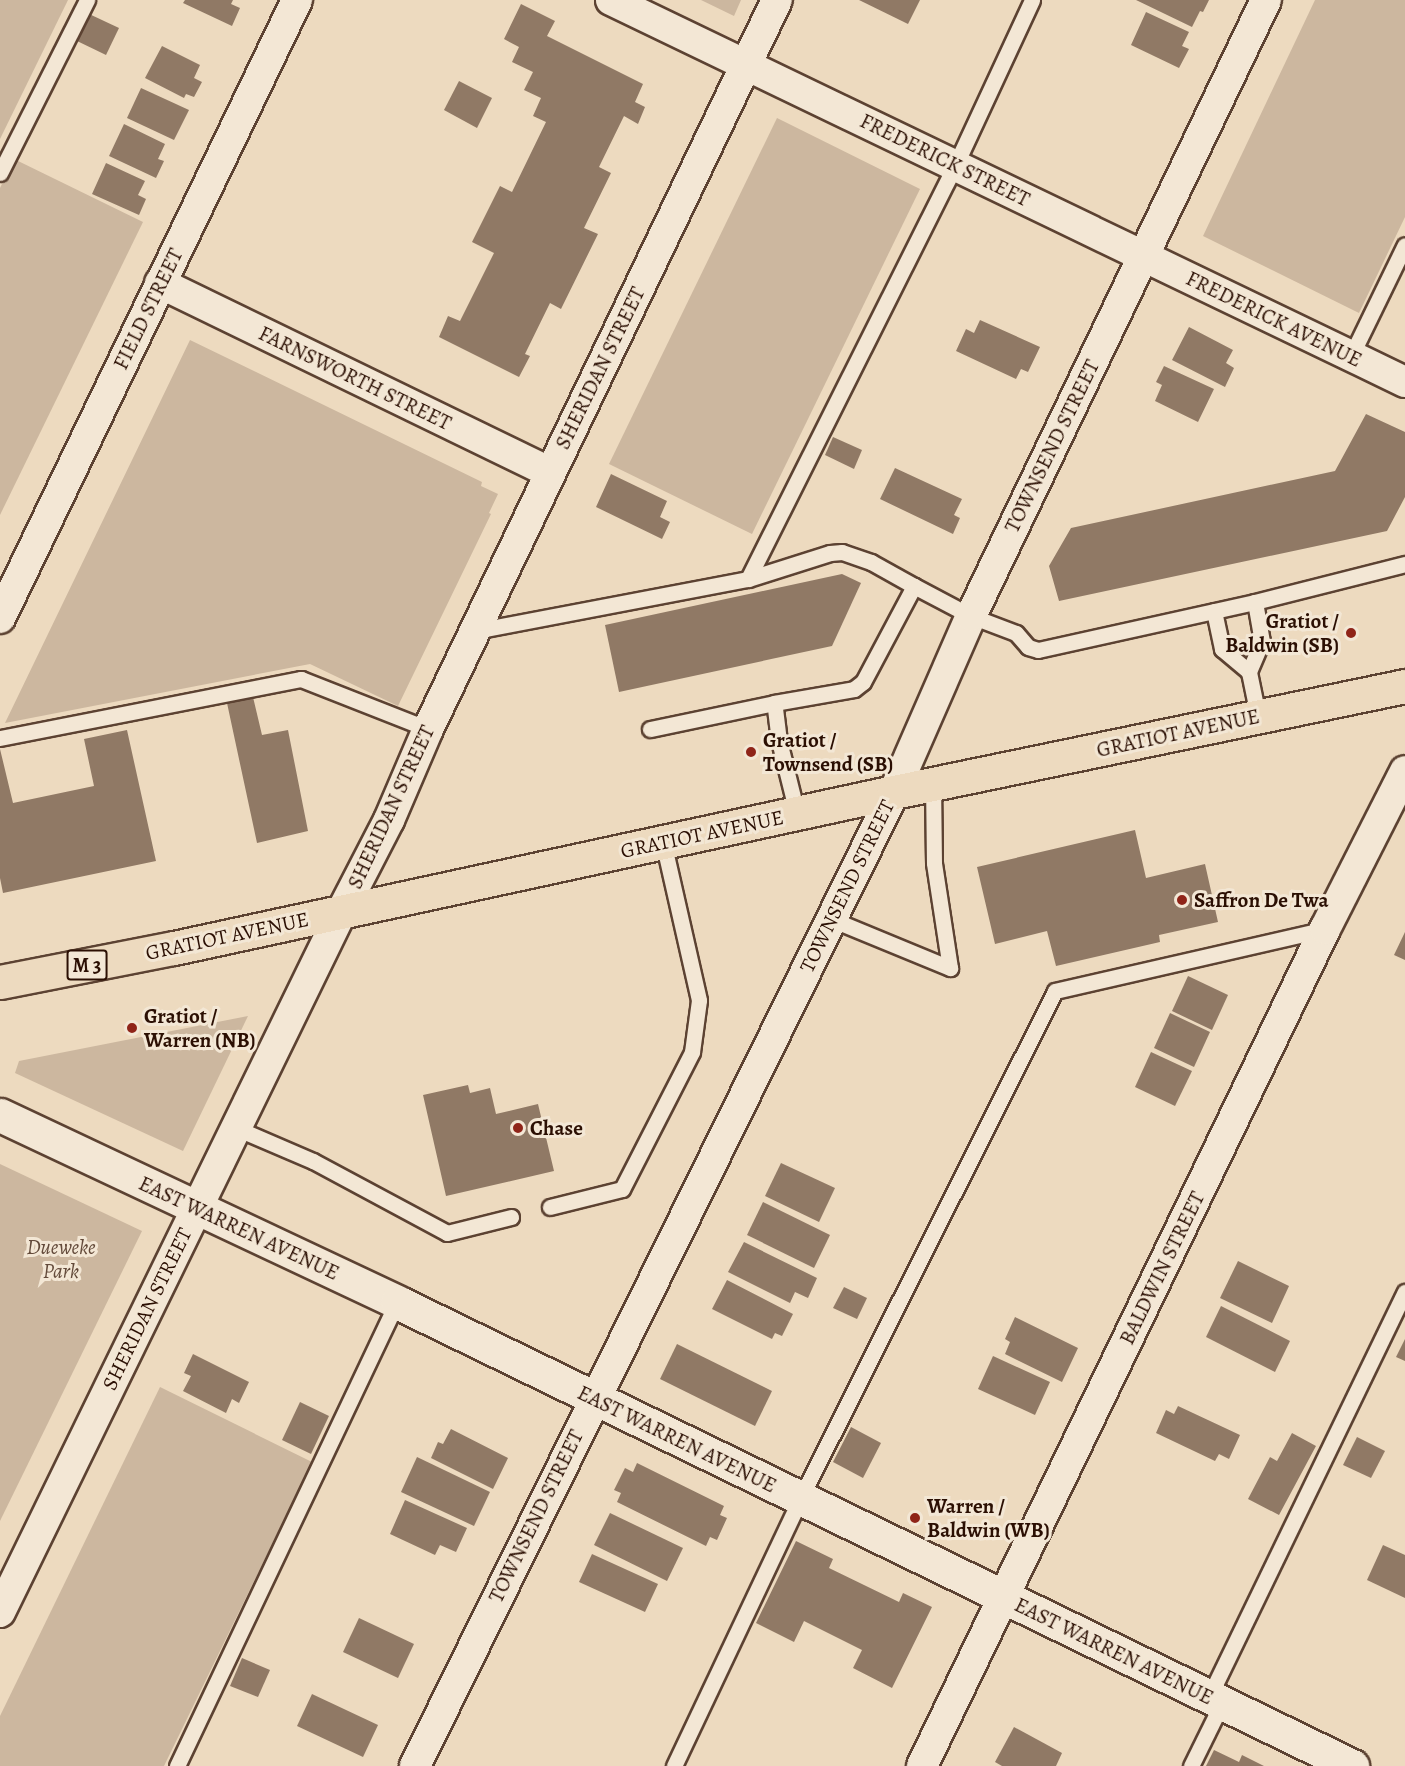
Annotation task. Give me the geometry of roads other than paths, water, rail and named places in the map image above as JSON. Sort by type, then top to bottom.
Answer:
[{"type":"main road","name":"GRATIOT AVENUE","points":[[0,982],[341,913],[894,792],[1405,686]]},
{"type":"main road","name":"EAST WARREN AVENUE","points":[[0,1115],[397,1302],[1353,1766]]},
{"type":"street","name":"FIELD STREET","points":[[0,618],[297,0]]},
{"type":"street","points":[[611,0],[746,65]]},
{"type":"street","name":"SHERIDAN STREET","points":[[0,1612],[341,913],[389,820],[428,729],[777,0]]},
{"type":"street","name":"TOWNSEND STREET","points":[[415,1766],[593,1398],[894,792],[971,616],[1266,0]]},
{"type":"street","name":"FREDERICK STREET","points":[[746,65],[1143,256]]},
{"type":"street","name":"FREDERICK AVENUE","points":[[1143,256],[1405,382]]},
{"type":"street","name":"FARNSWORTH STREET","points":[[160,283],[550,472]]},
{"type":"street","name":"BALDWIN STREET","points":[[922,1766],[1325,929],[1405,772]]},
{"type":"lane","points":[[0,173],[87,0]]},
{"type":"lane","points":[[748,579],[955,166],[1032,0]]},
{"type":"lane","points":[[1351,356],[1405,244]]},
{"type":"lane","points":[[475,631],[748,579],[830,553],[842,552],[871,562],[971,616],[1016,633],[1028,647],[1038,650],[1255,602],[1405,564]]},
{"type":"lane","points":[[650,729],[854,689],[863,682],[914,586]]},
{"type":"lane","points":[[1255,602],[1262,641],[1249,672],[1258,716]]},
{"type":"lane","points":[[1214,611],[1222,650],[1249,672]]},
{"type":"lane","points":[[0,738],[301,679],[428,729]]},
{"type":"lane","points":[[774,703],[779,741],[797,813]]},
{"type":"lane","points":[[831,919],[950,968],[934,863],[933,784]]},
{"type":"lane","points":[[550,1207],[622,1189],[692,1052],[699,1000],[663,842]]},
{"type":"lane","points":[[674,1766],[800,1499],[1055,992],[1325,929]]},
{"type":"lane","points":[[236,1128],[313,1161],[447,1233],[511,1217]]},
{"type":"lane","points":[[1191,1766],[1216,1700],[1405,1292]]},
{"type":"lane","points":[[177,1766],[397,1302]]},
{"type":"place","name":"Gratiot / Baldwin (SB)","points":[[1351,633]]},
{"type":"place","name":"Gratiot / Townsend (SB)","points":[[751,752]]},
{"type":"place","name":"Saffron De Twa","points":[[1182,900]]},
{"type":"place","name":"Gratiot / Warren (NB)","points":[[132,1028]]},
{"type":"place","name":"Chase","points":[[518,1128]]},
{"type":"place","name":"Warren / Baldwin (WB)","points":[[915,1518]]},
{"type":"park label","name":"Dueweke Park","points":[[61,1259]]}]
